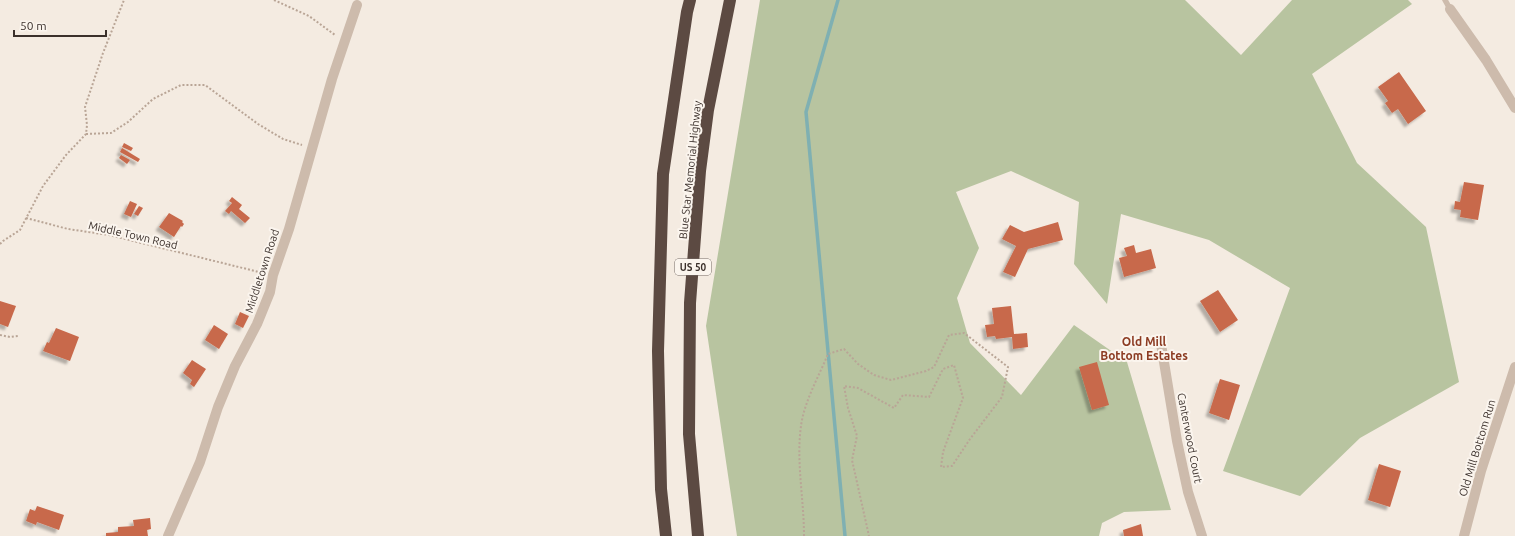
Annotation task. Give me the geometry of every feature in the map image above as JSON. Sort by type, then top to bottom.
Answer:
[{"type":"highway","name":"Blue Star Memorial Highway","points":[[666,536],[661,488],[658,351],[663,174],[690,0]]},
{"type":"highway","name":"Blue Star Memorial Highway","points":[[698,536],[689,434],[690,303],[700,170],[707,118],[730,0]]},
{"type":"street","name":"Middletown Road","points":[[168,536],[200,462],[218,407],[235,366],[258,324],[270,292],[273,275],[289,229],[332,79],[357,5]]},
{"type":"street","points":[[1448,5],[1486,60],[1515,108]]},
{"type":"street","name":"Canterwood Court","points":[[1161,344],[1177,441],[1187,485],[1202,536]]},
{"type":"street","name":"Old Mill Bottom Run","points":[[1464,536],[1481,471],[1515,367]]},
{"type":"path","points":[[0,244],[20,230],[43,186],[66,155],[86,134],[87,125],[85,107],[112,27],[124,0]]},
{"type":"path","points":[[274,0],[309,16],[335,35]]},
{"type":"path","points":[[86,134],[111,133],[128,122],[153,99],[181,85],[205,85],[258,124],[283,139],[312,149]]},
{"type":"path","name":"Middle Town Road","points":[[26,218],[68,229],[108,235],[221,264],[273,275]]},
{"type":"path","points":[[804,536],[799,457],[801,425],[806,406],[828,354],[844,350],[858,364],[874,375],[891,380],[926,371],[934,367],[950,335],[964,333],[1008,367],[1002,397],[970,439],[952,466],[941,467],[943,452],[963,398],[954,365],[943,369],[929,397],[903,395],[894,408],[858,388],[844,386],[848,408],[857,436],[852,460],[868,536]]},
{"type":"path","points":[[0,335],[10,337],[18,336]]},
{"type":"green space","points":[[760,0],[1185,0],[1241,55],[1292,0],[1408,0],[1412,4],[1312,74],[1357,163],[1426,227],[1459,382],[1360,438],[1300,496],[1223,471],[1290,288],[1209,240],[1121,214],[1107,304],[1074,264],[1079,202],[1011,171],[956,192],[979,248],[957,298],[970,343],[1021,395],[1074,325],[1127,362],[1171,510],[1124,512],[1102,523],[1099,536],[737,536],[706,326]]},
{"type":"building","points":[[1399,72],[1426,111],[1408,124],[1398,109],[1392,113],[1385,103],[1388,101],[1378,87]]},
{"type":"building","points":[[124,143],[133,148],[131,151],[122,147]]},
{"type":"building","points":[[122,148],[140,159],[138,162],[120,152]]},
{"type":"building","points":[[121,155],[130,160],[127,164],[119,158]]},
{"type":"building","points":[[1464,182],[1484,185],[1478,220],[1460,217],[1461,210],[1454,209],[1455,201],[1460,202]]},
{"type":"building","points":[[232,197],[242,205],[239,209],[250,218],[245,223],[231,211],[229,214],[225,211],[232,203],[229,201]]},
{"type":"building","points":[[130,201],[137,204],[131,217],[124,214]]},
{"type":"building","points":[[139,206],[143,208],[138,216],[134,214]]},
{"type":"building","points":[[169,213],[183,221],[182,222],[184,224],[174,237],[159,227]]},
{"type":"building","points":[[1058,222],[1063,240],[1028,249],[1015,277],[1003,272],[1016,246],[1002,239],[1010,225],[1024,232]]},
{"type":"building","points":[[1134,245],[1136,253],[1151,249],[1156,268],[1124,277],[1119,258],[1127,256],[1124,248]]},
{"type":"building","points":[[1218,290],[1238,320],[1220,332],[1200,301]]},
{"type":"building","points":[[0,301],[16,306],[8,327],[0,324]]},
{"type":"building","points":[[1011,306],[1014,334],[1027,333],[1028,347],[1013,349],[1012,337],[996,339],[995,336],[987,337],[985,325],[994,324],[992,308]]},
{"type":"building","points":[[240,312],[249,316],[243,328],[235,324]]},
{"type":"building","points":[[214,325],[228,334],[219,349],[205,340]]},
{"type":"building","points":[[56,328],[79,337],[70,361],[43,351],[47,342],[49,343]]},
{"type":"building","points":[[192,360],[206,369],[194,387],[190,384],[192,380],[183,373]]},
{"type":"building","points":[[1097,362],[1109,405],[1092,410],[1079,367]]},
{"type":"building","points":[[1220,379],[1240,385],[1229,420],[1209,413]]},
{"type":"building","points":[[1379,464],[1401,471],[1390,507],[1368,500]]},
{"type":"building","points":[[37,506],[64,515],[59,530],[37,522],[36,525],[26,521],[30,509],[35,511]]},
{"type":"building","points":[[150,518],[151,529],[147,530],[148,536],[106,536],[106,533],[118,532],[118,527],[134,526],[133,520]]},
{"type":"building","points":[[1141,524],[1143,536],[1124,536],[1123,530]]},
{"type":"waterway","points":[[838,0],[806,112],[845,536]]},
{"type":"district","name":"Old Mill Bottom Estates","points":[[1144,348]]}]
